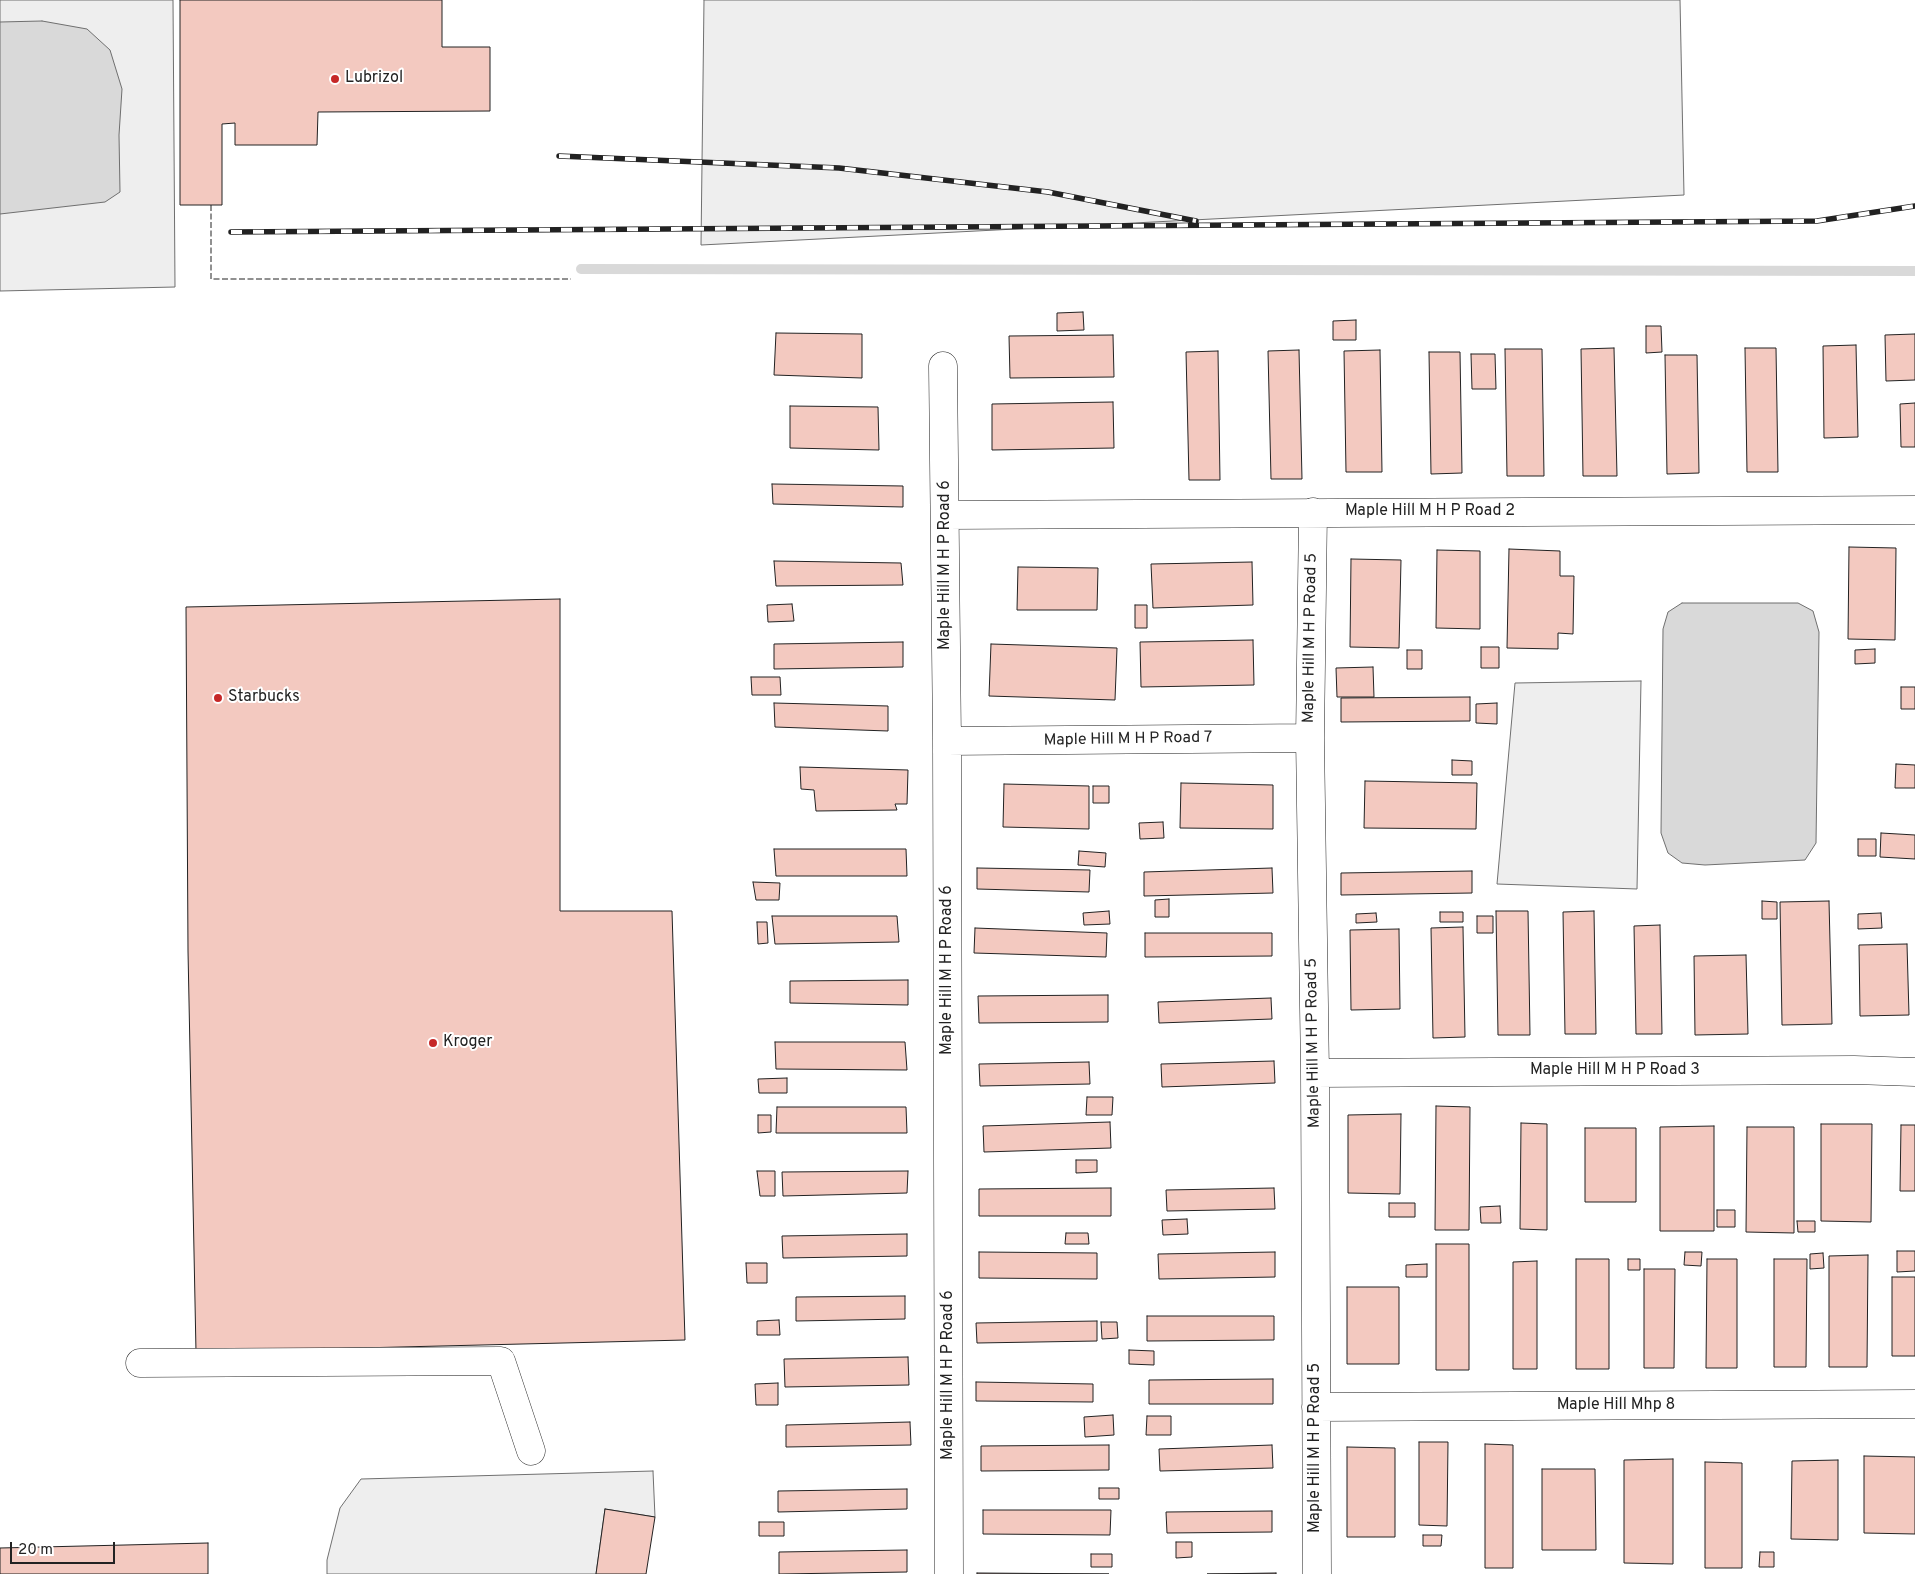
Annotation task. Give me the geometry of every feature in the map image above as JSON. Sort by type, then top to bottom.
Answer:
[{"type":"street","name":"Maple Hill M H P Road 6","points":[[943,366],[946,515],[949,1574]]},
{"type":"street","name":"Maple Hill M H P Road 2","points":[[946,515],[1915,510]]},
{"type":"street","name":"Maple Hill M H P Road 5","points":[[1313,512],[1310,738],[1315,1073],[1317,1574]]},
{"type":"street","name":"Maple Hill M H P Road 7","points":[[947,741],[1310,738]]},
{"type":"street","name":"Maple Hill M H P Road 3","points":[[1315,1073],[1844,1070],[1915,1072]]},
{"type":"street","points":[[140,1363],[501,1361],[531,1451]]},
{"type":"street","name":"Maple Hill Mhp 8","points":[[1316,1407],[1915,1404]]},
{"type":"shaded area","points":[[0,0],[173,0],[175,287],[0,291]]},
{"type":"shaded area","points":[[704,0],[1680,0],[1684,195],[701,245]]},
{"type":"shaded area","points":[[42,21],[87,29],[110,50],[122,89],[119,135],[120,192],[105,202],[0,214],[0,22]]},
{"type":"shaded area","points":[[1682,603],[1798,603],[1813,611],[1819,632],[1816,843],[1805,860],[1705,865],[1682,863],[1668,853],[1661,833],[1663,629],[1668,612]]},
{"type":"shaded area","points":[[1641,681],[1637,889],[1497,884],[1515,683]]},
{"type":"shaded area","points":[[653,1471],[655,1517],[605,1509],[596,1574],[327,1574],[327,1560],[340,1508],[361,1479]]},
{"type":"building","name":"Lubrizol","points":[[180,0],[442,0],[442,47],[490,47],[490,111],[318,112],[317,145],[235,145],[235,123],[222,124],[222,205],[180,205]]},
{"type":"building","points":[[1083,312],[1084,330],[1057,331],[1057,313]]},
{"type":"building","points":[[1356,320],[1356,340],[1333,340],[1333,321]]},
{"type":"building","points":[[1646,326],[1661,326],[1662,352],[1646,353]]},
{"type":"building","points":[[776,333],[862,334],[862,378],[774,375]]},
{"type":"building","points":[[1915,334],[1915,380],[1886,381],[1885,335]]},
{"type":"building","points":[[1113,335],[1114,377],[1010,378],[1009,336]]},
{"type":"building","points":[[1856,345],[1858,437],[1824,438],[1823,346]]},
{"type":"building","points":[[1614,348],[1617,476],[1583,476],[1581,349]]},
{"type":"building","points":[[1745,348],[1776,348],[1778,472],[1747,472]]},
{"type":"building","points":[[1505,349],[1542,349],[1544,476],[1507,476]]},
{"type":"building","points":[[1299,350],[1302,479],[1271,479],[1268,351]]},
{"type":"building","points":[[1380,350],[1382,472],[1346,472],[1344,351]]},
{"type":"building","points":[[1218,351],[1220,480],[1189,480],[1186,352]]},
{"type":"building","points":[[1429,352],[1460,352],[1462,473],[1431,474]]},
{"type":"building","points":[[1471,354],[1495,354],[1496,389],[1472,389]]},
{"type":"building","points":[[1665,355],[1697,355],[1699,473],[1667,474]]},
{"type":"building","points":[[1113,402],[1114,448],[992,450],[992,404]]},
{"type":"building","points":[[1915,403],[1915,447],[1901,447],[1900,404]]},
{"type":"building","points":[[790,406],[878,407],[879,450],[790,448]]},
{"type":"building","points":[[772,484],[903,486],[903,507],[773,504]]},
{"type":"building","points":[[1849,547],[1896,548],[1895,640],[1848,639]]},
{"type":"building","points":[[1509,549],[1560,551],[1560,576],[1574,576],[1573,634],[1558,633],[1558,649],[1507,648]]},
{"type":"building","points":[[1437,550],[1480,551],[1480,629],[1436,628]]},
{"type":"building","points":[[1351,559],[1401,560],[1399,648],[1350,647]]},
{"type":"building","points":[[774,561],[901,563],[903,585],[776,586]]},
{"type":"building","points":[[1252,562],[1253,605],[1153,608],[1151,564]]},
{"type":"building","points":[[1018,567],[1098,568],[1097,610],[1017,610]]},
{"type":"building","name":"Kroger","points":[[560,599],[560,911],[672,911],[685,1340],[196,1352],[188,951],[186,607]]},
{"type":"building","points":[[792,604],[794,621],[768,622],[767,605]]},
{"type":"building","points":[[1135,605],[1147,605],[1147,628],[1135,628]]},
{"type":"building","points":[[1253,640],[1254,685],[1141,687],[1140,642]]},
{"type":"building","points":[[903,642],[903,667],[774,669],[774,644]]},
{"type":"building","points":[[991,644],[1117,648],[1115,700],[989,696]]},
{"type":"building","points":[[1481,647],[1499,647],[1499,668],[1481,668]]},
{"type":"building","points":[[1875,649],[1875,663],[1855,664],[1855,650]]},
{"type":"building","points":[[1407,650],[1422,650],[1422,669],[1407,669]]},
{"type":"building","points":[[1373,667],[1374,697],[1337,697],[1336,668]]},
{"type":"building","points":[[751,677],[780,677],[781,695],[752,695]]},
{"type":"building","points":[[1901,687],[1915,687],[1915,709],[1901,709]]},
{"type":"building","points":[[1470,697],[1470,721],[1341,722],[1341,698]]},
{"type":"building","points":[[774,703],[888,706],[888,731],[775,727]]},
{"type":"building","points":[[1497,703],[1497,724],[1476,723],[1476,704]]},
{"type":"building","points":[[1452,760],[1472,761],[1472,775],[1452,775]]},
{"type":"building","points":[[1896,764],[1915,765],[1915,788],[1895,788]]},
{"type":"building","points":[[800,767],[908,770],[907,804],[895,804],[897,810],[816,811],[814,790],[801,789]]},
{"type":"building","points":[[1365,781],[1477,783],[1476,829],[1364,828]]},
{"type":"building","points":[[1181,783],[1273,785],[1273,829],[1180,828]]},
{"type":"building","points":[[1004,784],[1089,786],[1089,829],[1003,827]]},
{"type":"building","points":[[1093,786],[1109,786],[1109,803],[1093,803]]},
{"type":"building","points":[[1163,822],[1164,838],[1140,839],[1139,823]]},
{"type":"building","points":[[1881,833],[1915,835],[1915,859],[1880,857]]},
{"type":"building","points":[[1858,839],[1876,839],[1876,856],[1858,856]]},
{"type":"building","points":[[774,849],[906,849],[907,876],[776,876]]},
{"type":"building","points":[[1079,851],[1106,853],[1105,867],[1078,865]]},
{"type":"building","points":[[977,868],[1090,870],[1089,892],[977,889]]},
{"type":"building","points":[[1272,868],[1273,893],[1144,896],[1144,872]]},
{"type":"building","points":[[1472,871],[1472,893],[1341,895],[1341,873]]},
{"type":"building","points":[[753,882],[780,883],[779,900],[756,900]]},
{"type":"building","points":[[1169,899],[1169,917],[1155,917],[1155,900]]},
{"type":"building","points":[[1762,901],[1777,902],[1777,919],[1762,919]]},
{"type":"building","points":[[1829,901],[1832,1024],[1782,1025],[1780,902]]},
{"type":"building","points":[[1109,911],[1110,924],[1084,925],[1083,913]]},
{"type":"building","points":[[1496,911],[1528,911],[1530,1035],[1498,1035]]},
{"type":"building","points":[[1594,911],[1596,1034],[1565,1034],[1563,912]]},
{"type":"building","points":[[1440,912],[1463,912],[1463,922],[1440,922]]},
{"type":"building","points":[[1376,913],[1377,922],[1356,923],[1356,914]]},
{"type":"building","points":[[1881,913],[1882,928],[1858,929],[1858,914]]},
{"type":"building","points":[[772,916],[897,916],[899,942],[775,944]]},
{"type":"building","points":[[1477,916],[1493,916],[1493,933],[1477,933]]},
{"type":"building","points":[[757,922],[767,922],[768,943],[758,944]]},
{"type":"building","points":[[1660,925],[1662,1034],[1636,1034],[1634,926]]},
{"type":"building","points":[[1463,927],[1465,1037],[1433,1038],[1431,928]]},
{"type":"building","points":[[975,928],[1107,933],[1106,957],[974,953]]},
{"type":"building","points":[[1399,929],[1400,1009],[1351,1010],[1350,930]]},
{"type":"building","points":[[1145,933],[1272,933],[1272,956],[1145,957]]},
{"type":"building","points":[[1907,944],[1909,1015],[1860,1016],[1859,945]]},
{"type":"building","points":[[1746,955],[1748,1034],[1695,1035],[1694,956]]},
{"type":"building","points":[[908,980],[908,1005],[790,1003],[790,981]]},
{"type":"building","points":[[1108,995],[1108,1022],[979,1023],[978,996]]},
{"type":"building","points":[[1271,998],[1272,1019],[1159,1023],[1158,1002]]},
{"type":"building","points":[[775,1042],[905,1042],[907,1070],[776,1069]]},
{"type":"building","points":[[1274,1061],[1275,1083],[1162,1087],[1161,1064]]},
{"type":"building","points":[[1089,1062],[1090,1084],[980,1086],[979,1064]]},
{"type":"building","points":[[787,1078],[787,1093],[759,1093],[758,1079]]},
{"type":"building","points":[[1087,1097],[1113,1097],[1112,1115],[1086,1115]]},
{"type":"building","points":[[1436,1106],[1470,1107],[1469,1230],[1435,1230]]},
{"type":"building","points":[[777,1107],[906,1107],[907,1133],[776,1133]]},
{"type":"building","points":[[1401,1114],[1400,1194],[1348,1193],[1348,1115]]},
{"type":"building","points":[[758,1115],[771,1115],[771,1132],[758,1133]]},
{"type":"building","points":[[1110,1122],[1111,1148],[984,1152],[983,1126]]},
{"type":"building","points":[[1521,1123],[1547,1124],[1547,1230],[1520,1229]]},
{"type":"building","points":[[1821,1124],[1872,1124],[1871,1222],[1821,1221]]},
{"type":"building","points":[[1901,1125],[1915,1125],[1915,1191],[1900,1191]]},
{"type":"building","points":[[1714,1126],[1714,1231],[1660,1231],[1660,1127]]},
{"type":"building","points":[[1747,1127],[1794,1127],[1794,1233],[1746,1232]]},
{"type":"building","points":[[1585,1128],[1636,1128],[1636,1202],[1585,1202]]},
{"type":"building","points":[[1076,1160],[1097,1160],[1097,1172],[1076,1173]]},
{"type":"building","points":[[757,1171],[775,1171],[775,1196],[760,1196]]},
{"type":"building","points":[[908,1171],[907,1193],[783,1196],[782,1172]]},
{"type":"building","points":[[1111,1188],[1111,1216],[979,1216],[979,1189]]},
{"type":"building","points":[[1274,1188],[1275,1209],[1167,1211],[1166,1190]]},
{"type":"building","points":[[1389,1203],[1415,1203],[1415,1217],[1389,1217]]},
{"type":"building","points":[[1500,1206],[1501,1223],[1481,1223],[1480,1207]]},
{"type":"building","points":[[1717,1210],[1735,1210],[1735,1227],[1717,1227]]},
{"type":"building","points":[[1187,1219],[1188,1234],[1163,1235],[1162,1220]]},
{"type":"building","points":[[1797,1221],[1815,1221],[1815,1232],[1798,1232]]},
{"type":"building","points":[[1066,1233],[1088,1233],[1089,1244],[1065,1244]]},
{"type":"building","points":[[907,1234],[907,1256],[783,1258],[782,1236]]},
{"type":"building","points":[[1436,1244],[1469,1244],[1469,1370],[1436,1370]]},
{"type":"building","points":[[1897,1251],[1915,1251],[1915,1271],[1897,1272]]},
{"type":"building","points":[[979,1252],[1097,1253],[1097,1279],[979,1278]]},
{"type":"building","points":[[1275,1252],[1275,1277],[1159,1279],[1158,1254]]},
{"type":"building","points":[[1685,1252],[1702,1252],[1701,1266],[1684,1265]]},
{"type":"building","points":[[1823,1253],[1824,1268],[1810,1269],[1810,1254]]},
{"type":"building","points":[[1868,1255],[1867,1367],[1829,1367],[1829,1256]]},
{"type":"building","points":[[1576,1259],[1609,1259],[1609,1369],[1576,1369]]},
{"type":"building","points":[[1628,1259],[1640,1259],[1640,1270],[1628,1270]]},
{"type":"building","points":[[1707,1259],[1737,1259],[1737,1368],[1706,1368]]},
{"type":"building","points":[[1774,1259],[1807,1259],[1806,1367],[1774,1367]]},
{"type":"building","points":[[1537,1261],[1537,1369],[1513,1369],[1513,1262]]},
{"type":"building","points":[[746,1263],[767,1263],[767,1283],[747,1283]]},
{"type":"building","points":[[1427,1264],[1427,1277],[1406,1277],[1406,1265]]},
{"type":"building","points":[[1644,1269],[1675,1269],[1674,1368],[1644,1368]]},
{"type":"building","points":[[1892,1277],[1915,1277],[1915,1356],[1892,1356]]},
{"type":"building","points":[[1347,1287],[1399,1287],[1399,1364],[1347,1364]]},
{"type":"building","points":[[905,1296],[905,1319],[796,1321],[796,1297]]},
{"type":"building","points":[[1147,1316],[1274,1316],[1274,1340],[1147,1341]]},
{"type":"building","points":[[779,1320],[780,1335],[757,1335],[757,1321]]},
{"type":"building","points":[[1097,1321],[1097,1341],[977,1343],[976,1323]]},
{"type":"building","points":[[1101,1322],[1117,1322],[1118,1338],[1102,1339]]},
{"type":"building","points":[[1129,1350],[1154,1351],[1154,1365],[1129,1364]]},
{"type":"building","points":[[908,1357],[909,1385],[785,1387],[784,1359]]},
{"type":"building","points":[[1273,1379],[1273,1404],[1149,1404],[1149,1380]]},
{"type":"building","points":[[976,1382],[1093,1384],[1093,1402],[976,1401]]},
{"type":"building","points":[[778,1383],[778,1405],[756,1405],[755,1384]]},
{"type":"building","points":[[1113,1415],[1114,1435],[1085,1437],[1084,1417]]},
{"type":"building","points":[[1147,1416],[1171,1416],[1171,1435],[1146,1435]]},
{"type":"building","points":[[910,1422],[911,1445],[786,1447],[786,1425]]},
{"type":"building","points":[[1419,1442],[1448,1442],[1447,1526],[1419,1525]]},
{"type":"building","points":[[1485,1444],[1513,1445],[1513,1568],[1485,1568]]},
{"type":"building","points":[[1109,1445],[1109,1470],[981,1471],[981,1446]]},
{"type":"building","points":[[1272,1445],[1273,1468],[1160,1471],[1159,1449]]},
{"type":"building","points":[[1347,1447],[1395,1448],[1395,1537],[1347,1537]]},
{"type":"building","points":[[1864,1456],[1915,1457],[1915,1534],[1864,1533]]},
{"type":"building","points":[[1673,1459],[1673,1564],[1624,1563],[1624,1460]]},
{"type":"building","points":[[1838,1460],[1838,1540],[1791,1539],[1792,1461]]},
{"type":"building","points":[[1705,1462],[1742,1463],[1742,1568],[1705,1568]]},
{"type":"building","points":[[1542,1469],[1595,1469],[1596,1550],[1542,1550]]},
{"type":"building","points":[[1099,1488],[1119,1488],[1119,1499],[1099,1499]]},
{"type":"building","points":[[907,1489],[907,1509],[778,1512],[778,1491]]},
{"type":"building","points":[[605,1509],[655,1517],[646,1574],[596,1574]]},
{"type":"building","points":[[983,1510],[1111,1510],[1110,1535],[983,1534]]},
{"type":"building","points":[[1272,1511],[1272,1532],[1167,1533],[1166,1512]]},
{"type":"building","points":[[759,1522],[784,1522],[784,1536],[759,1536]]},
{"type":"building","points":[[1423,1535],[1442,1535],[1441,1546],[1423,1546]]},
{"type":"building","points":[[1176,1542],[1192,1542],[1192,1557],[1176,1558]]},
{"type":"building","points":[[208,1543],[208,1574],[0,1574],[0,1548]]},
{"type":"building","points":[[907,1550],[907,1572],[779,1574],[779,1552]]},
{"type":"building","points":[[1760,1552],[1774,1552],[1774,1567],[1759,1567]]},
{"type":"building","points":[[1091,1554],[1112,1554],[1112,1567],[1091,1567]]},
{"type":"building","points":[[977,1573],[1109,1574],[977,1574]]},
{"type":"building","points":[[1276,1573],[1276,1574],[1207,1574]]},
{"type":"waterway","points":[[581,269],[1915,271]]},
{"type":"railway","points":[[559,156],[839,168],[1048,192],[1196,221]]},
{"type":"railway","points":[[231,232],[1817,221],[1915,206]]},
{"type":"fence","points":[[211,205],[211,279],[571,279]]},
{"type":"place","name":"Lubrizol","points":[[335,79]]},
{"type":"place","name":"Starbucks","points":[[218,698]]},
{"type":"place","name":"Kroger","points":[[433,1043]]}]
